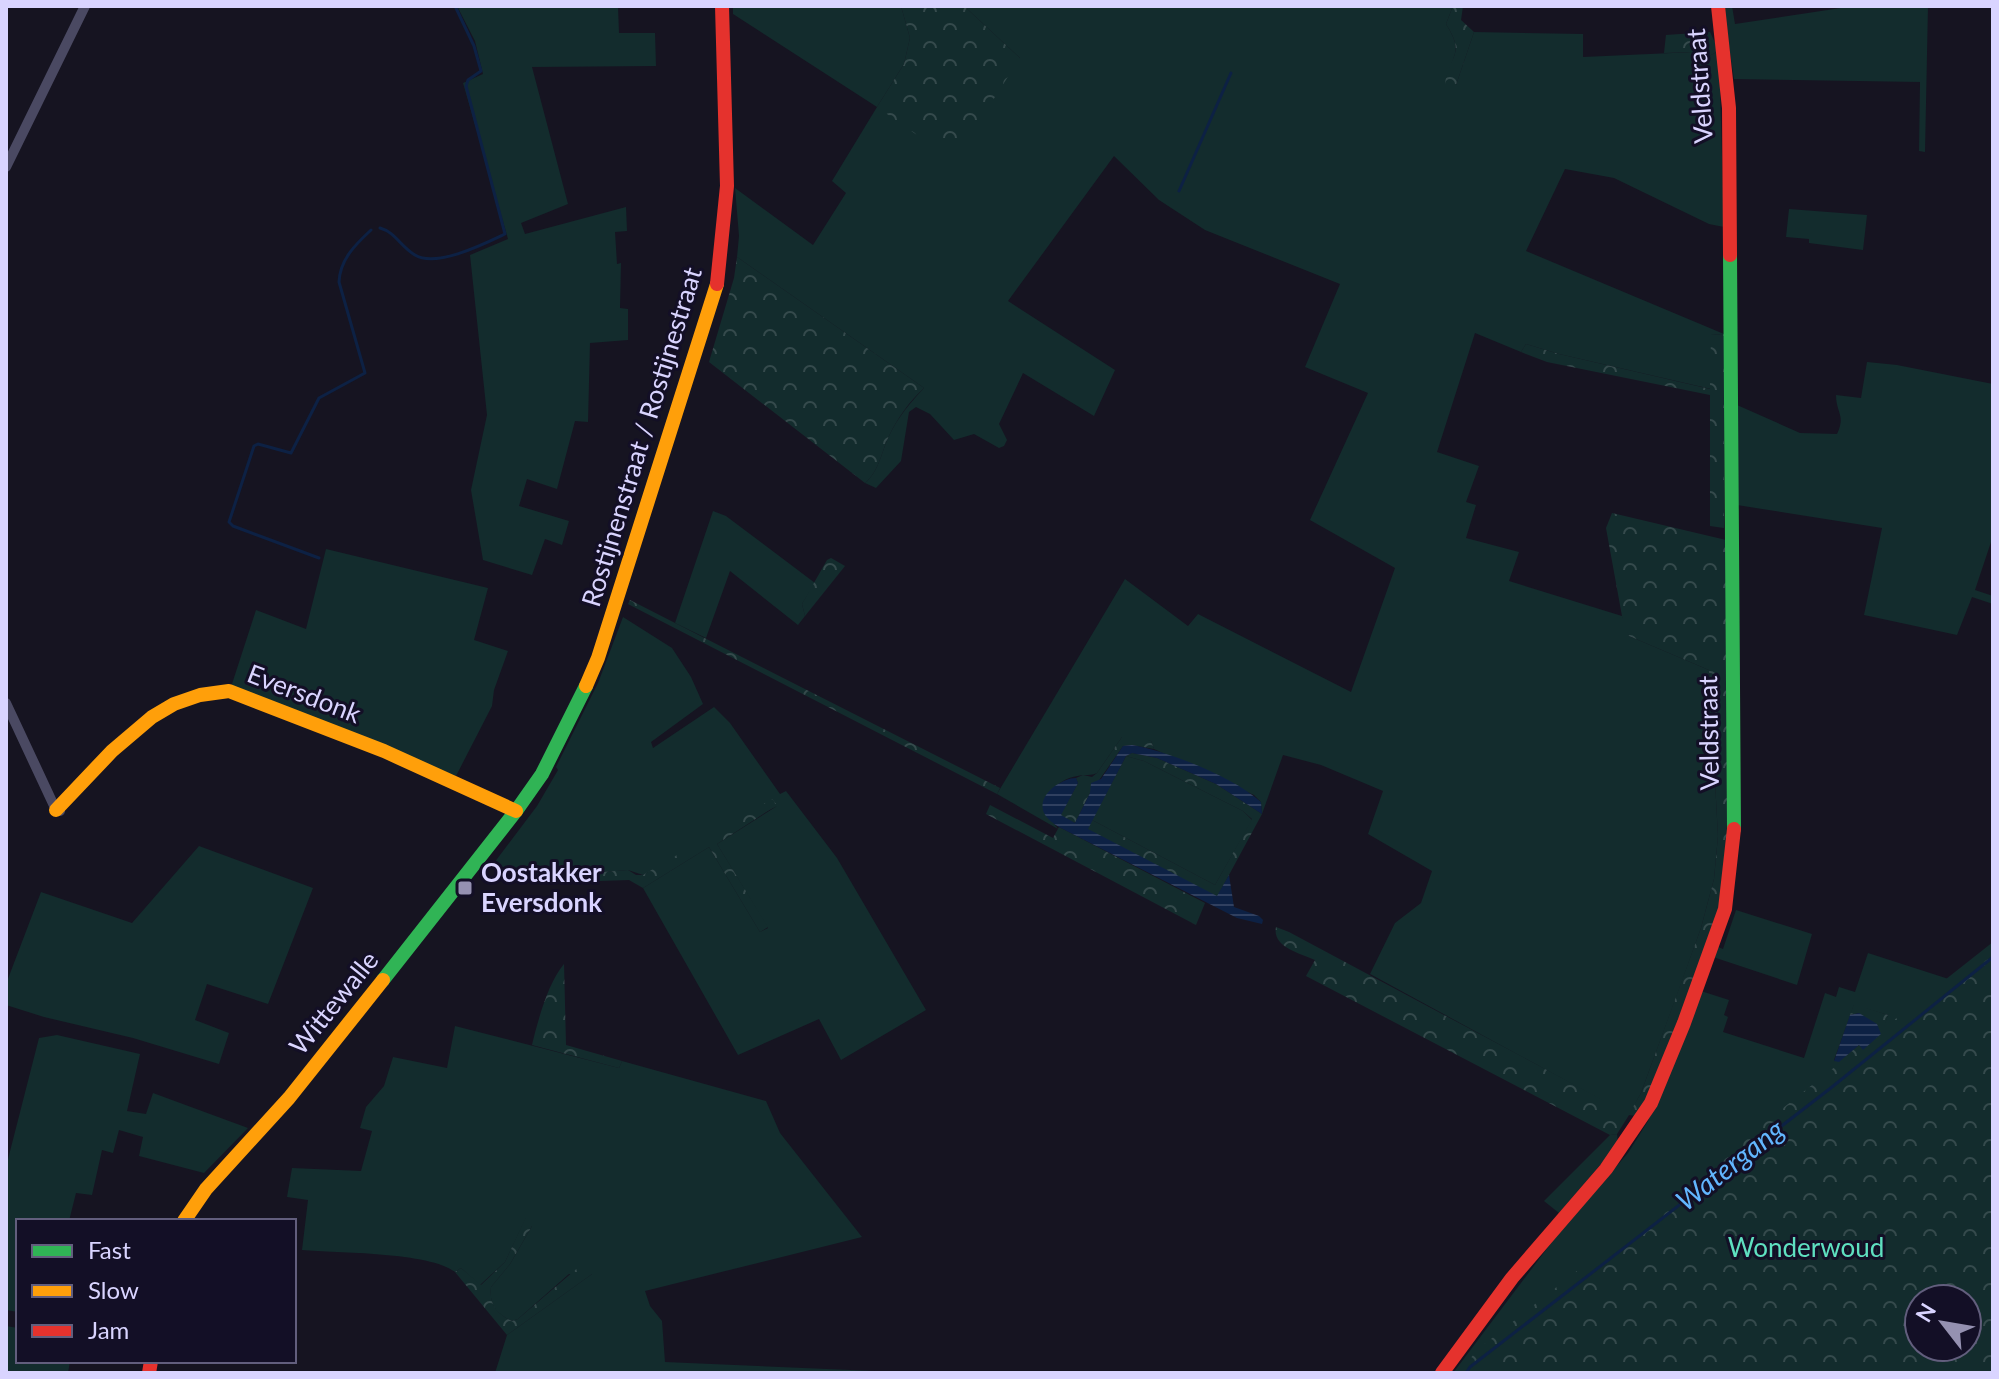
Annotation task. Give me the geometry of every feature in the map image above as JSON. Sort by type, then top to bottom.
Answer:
[{"type":"street","points":[[6,167],[85,6]]},
{"type":"street","name":"Rostijnenstraat / Rostijnestraat","points":[[516,811],[542,774],[598,658],[716,293],[725,238],[727,198],[722,6]]},
{"type":"street","name":"Veldstraat","points":[[1442,1373],[1512,1278],[1606,1169],[1634,1131],[1651,1103],[1679,1036],[1725,909],[1734,844],[1729,108],[1718,6]]},
{"type":"street","name":"Eversdonk","points":[[59,811],[119,742],[147,717],[174,703],[209,692],[229,691],[384,751],[516,811]]},
{"type":"street","points":[[6,703],[59,811]]},
{"type":"street","name":"Wittewalle","points":[[185,1219],[206,1189],[289,1098],[516,811]]},
{"type":"green space","points":[[457,6],[618,6],[619,33],[655,33],[656,66],[532,67],[568,204],[521,223],[525,234],[626,207],[627,231],[615,232],[617,264],[621,263],[620,308],[628,309],[628,340],[590,343],[588,422],[575,421],[557,489],[527,479],[519,506],[569,521],[562,545],[545,539],[532,575],[483,560],[471,490],[487,415],[470,255],[508,239],[463,83],[483,74],[475,41]]},
{"type":"green space","points":[[733,6],[901,6],[910,38],[904,64],[877,107],[733,14]]},
{"type":"green space","points":[[901,6],[964,6],[1020,58],[954,161],[877,107],[904,64],[910,38]]},
{"type":"green space","points":[[964,6],[1453,6],[1446,24],[1456,46],[1446,79],[1456,85],[1474,32],[1583,34],[1583,57],[1694,52],[1707,57],[1719,51],[1724,227],[1709,224],[1614,178],[1565,169],[1526,251],[1724,334],[1711,335],[1711,389],[1526,344],[1521,352],[1475,333],[1437,452],[1479,466],[1466,502],[1476,505],[1466,538],[1519,552],[1509,581],[1622,616],[1629,636],[1709,670],[1718,836],[1714,879],[1681,984],[1641,1093],[1629,1115],[1370,974],[1395,923],[1421,903],[1432,871],[1368,834],[1383,791],[1321,765],[1283,755],[1262,814],[1261,802],[1254,795],[1154,749],[1151,741],[1122,737],[1097,773],[1069,778],[1058,784],[1050,794],[1043,808],[1058,829],[997,794],[1125,579],[1188,626],[1198,614],[1351,692],[1395,568],[1310,520],[1368,393],[1305,367],[1340,284],[1205,230],[1159,200],[1114,156],[1008,301],[1115,370],[1094,416],[1023,373],[999,424],[1007,440],[1004,446],[999,448],[974,434],[954,440],[930,414],[916,407],[909,412],[901,461],[876,488],[865,483],[877,467],[896,423],[924,388],[737,257],[739,236],[735,188],[813,245],[846,193],[832,181],[877,107],[1020,58]]},
{"type":"green space","points":[[1453,6],[1463,6],[1461,20],[1474,32],[1456,85],[1450,89],[1445,86],[1456,50],[1446,24]]},
{"type":"green space","points":[[1723,6],[1732,6],[1735,24],[1854,6],[1928,6],[1925,152],[1919,151],[1920,82],[1734,79]]},
{"type":"green space","points":[[1710,32],[1719,51],[1707,57],[1694,52],[1664,53],[1666,35]]},
{"type":"green space","points":[[1789,209],[1867,215],[1863,250],[1786,237]]},
{"type":"green space","points":[[737,257],[924,388],[896,422],[877,467],[865,483],[709,362],[734,278]]},
{"type":"green space","points":[[1724,334],[1724,528],[1710,526],[1710,395],[1547,362],[1521,352],[1526,344],[1710,389],[1711,335]]},
{"type":"green space","points":[[1867,362],[1993,384],[1993,536],[1975,590],[1993,596],[1993,604],[1972,597],[1957,635],[1864,615],[1882,528],[1737,505],[1737,405],[1800,433],[1837,434],[1841,418],[1836,395],[1861,398]]},
{"type":"green space","points":[[713,511],[726,516],[815,583],[802,604],[805,616],[798,625],[730,571],[706,638],[675,623]]},
{"type":"green space","points":[[1612,513],[1726,540],[1729,846],[1717,914],[1683,1013],[1642,1109],[1637,1116],[1629,1115],[1617,1134],[1610,1135],[1306,976],[1315,960],[1282,944],[1278,940],[1276,927],[1629,1114],[1641,1093],[1701,928],[1714,879],[1718,836],[1709,670],[1629,636],[1624,627],[1606,528]]},
{"type":"green space","points":[[326,549],[488,588],[474,640],[508,651],[494,690],[492,706],[456,776],[231,687],[256,610],[306,629]]},
{"type":"green space","points":[[831,558],[845,566],[805,616],[802,604]]},
{"type":"green space","points":[[630,600],[1000,788],[997,794],[628,604]]},
{"type":"green space","points":[[623,617],[672,648],[691,677],[703,704],[651,742],[653,748],[714,707],[730,723],[780,794],[786,791],[837,858],[926,1010],[841,1060],[819,1019],[738,1055],[643,888],[709,847],[760,932],[768,928],[717,844],[777,806],[643,875],[628,870],[520,879],[494,863],[537,806],[558,770],[556,767],[598,683]]},
{"type":"green space","points":[[1136,736],[1151,741],[1154,749],[1123,746],[1090,793],[1075,823],[1060,816],[1078,783],[1076,778],[1083,775],[1092,777],[1122,737]]},
{"type":"green space","points":[[1132,753],[1157,758],[1216,784],[1262,814],[1217,897],[1087,829],[1092,820],[1215,885],[1252,819],[1243,811],[1144,761],[1126,756]]},
{"type":"green space","points":[[1126,756],[1144,761],[1243,811],[1252,820],[1215,885],[1092,820]]},
{"type":"green space","points":[[772,799],[777,805],[717,844],[768,927],[760,932],[709,847],[643,888],[629,880],[538,883],[537,877],[628,870],[643,875]]},
{"type":"green space","points":[[990,805],[1053,838],[1059,827],[1205,903],[1196,925],[986,814]]},
{"type":"green space","points":[[199,846],[313,888],[268,1004],[207,984],[195,1020],[229,1033],[219,1064],[6,1005],[6,984],[41,892],[132,923]]},
{"type":"green space","points":[[1736,910],[1812,934],[1797,985],[1713,957],[1718,947],[1723,949]]},
{"type":"green space","name":"Wonderwoud","points":[[1993,942],[1993,1373],[1459,1373],[1477,1350],[1836,1066],[1834,1061],[1839,1061],[1859,1045],[1859,1013],[1850,1015],[1854,1004],[1888,1015],[1884,1028]]},
{"type":"green space","points":[[1868,953],[1958,982],[1499,1373],[1453,1373],[1561,1230],[1628,1153],[1648,1121],[1701,991],[1729,1000],[1723,1032],[1804,1058],[1825,993],[1836,997],[1839,987],[1855,992]],"holes":[[[1854,1005],[1888,1015],[1881,1034],[1839,1069],[1834,1060]]]},
{"type":"green space","points":[[564,964],[566,1045],[622,1061],[619,1068],[532,1045],[548,991]]},
{"type":"green space","points":[[455,1026],[619,1068],[622,1061],[766,1101],[780,1133],[862,1237],[645,1291],[650,1306],[662,1321],[665,1362],[922,1373],[495,1373],[507,1335],[592,1274],[569,1274],[518,1319],[512,1321],[498,1312],[491,1299],[491,1287],[510,1264],[532,1226],[526,1218],[505,1262],[480,1285],[461,1268],[455,1272],[443,1265],[405,1257],[302,1250],[308,1200],[287,1197],[292,1168],[361,1171],[372,1131],[360,1128],[366,1107],[384,1086],[393,1057],[447,1068]]},
{"type":"green space","points":[[57,1035],[140,1054],[127,1111],[146,1114],[153,1093],[248,1128],[204,1173],[139,1156],[143,1137],[119,1130],[113,1153],[102,1150],[92,1195],[76,1193],[70,1219],[16,1219],[16,1312],[6,1310],[6,1167],[39,1038]]},
{"type":"green space","points":[[1617,1134],[1618,1144],[1559,1213],[1544,1201],[1610,1135]]},
{"type":"green space","points":[[526,1217],[536,1219],[510,1264],[491,1287],[493,1304],[502,1315],[512,1321],[518,1319],[581,1265],[592,1268],[592,1274],[507,1335],[455,1272],[461,1268],[481,1285],[505,1262]]},
{"type":"green space","points":[[6,1326],[16,1328],[16,1363],[70,1363],[68,1373],[6,1373]]},
{"type":"water","points":[[1132,745],[1182,759],[1234,783],[1261,802],[1262,814],[1216,784],[1157,758],[1132,753],[1126,756],[1088,829],[1217,896],[1229,875],[1234,907],[1259,916],[1262,924],[1237,918],[1059,827],[1045,815],[1043,806],[1047,794],[1058,784],[1076,778],[1078,783],[1061,815],[1075,823],[1090,793],[1091,783],[1101,779],[1123,746]]},
{"type":"water","points":[[1859,1013],[1877,1024],[1881,1034],[1863,1050],[1859,1045],[1839,1062],[1834,1061],[1850,1015]]},
{"type":"waterway","points":[[380,228],[415,255],[435,259],[460,253],[505,234],[466,86],[468,80],[481,71],[474,46],[455,6]]},
{"type":"waterway","points":[[1179,191],[1231,73]]},
{"type":"waterway","points":[[319,558],[229,522],[254,446],[258,444],[291,453],[319,398],[365,373],[339,282],[346,259],[371,230]]},
{"type":"waterway","name":"Watergang","points":[[1466,1373],[1993,957]]},
{"type":"traffic: fast","points":[[1730,255],[1734,829]]},
{"type":"traffic: fast","points":[[383,980],[542,774],[586,686]]},
{"type":"traffic: slow","points":[[586,686],[598,658],[717,284]]},
{"type":"traffic: slow","points":[[56,810],[112,751],[152,717],[174,704],[200,695],[229,691],[384,751],[516,811]]},
{"type":"traffic: slow","points":[[185,1219],[206,1189],[289,1098],[383,980]]},
{"type":"traffic: jam","points":[[717,284],[727,186],[722,6]]},
{"type":"traffic: jam","points":[[1718,6],[1729,108],[1730,255]]},
{"type":"traffic: jam","points":[[1442,1373],[1512,1278],[1606,1169],[1651,1103],[1725,909],[1734,829]]},
{"type":"traffic: jam","points":[[149,1373],[151,1363]]},
{"type":"place","name":"Oostakker Eversdonk","points":[[465,888]]}]
